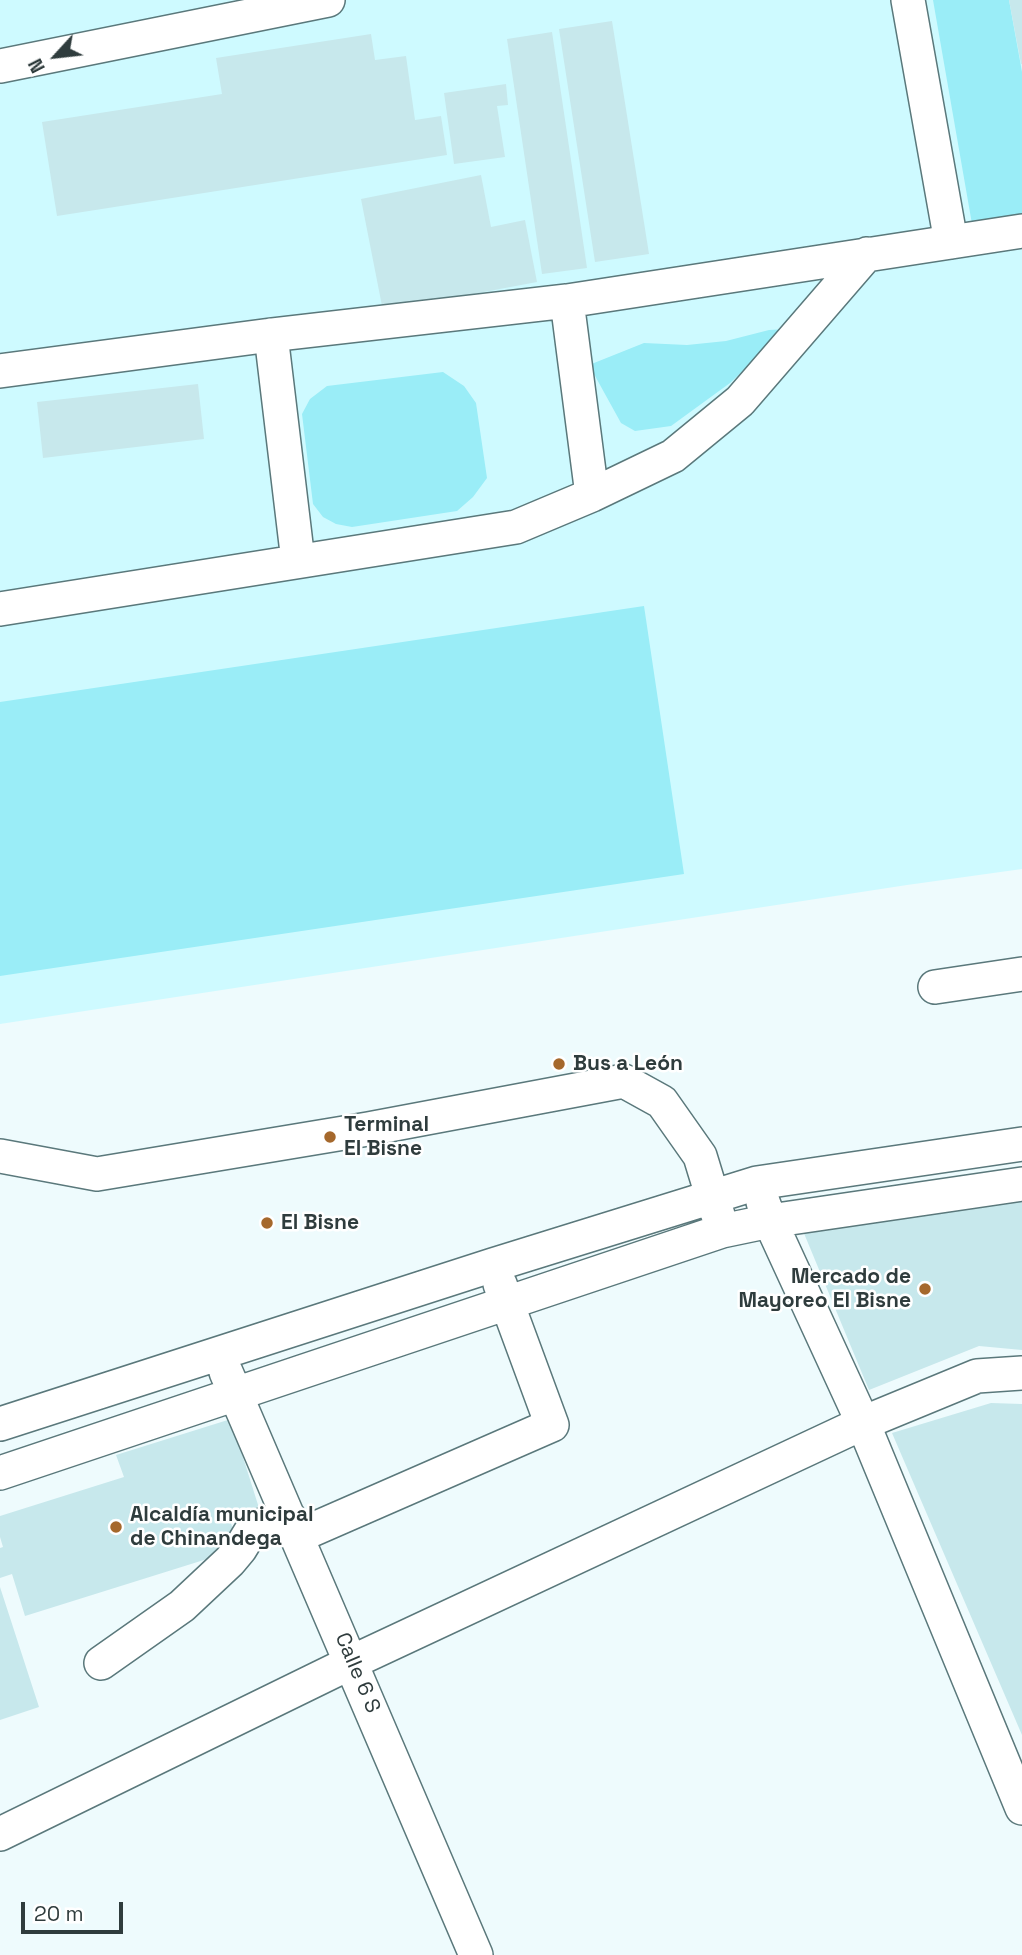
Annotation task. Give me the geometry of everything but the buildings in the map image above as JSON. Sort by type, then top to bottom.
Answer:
[{"type":"street","points":[[0,66],[328,0]]},
{"type":"street","points":[[908,0],[951,242]]},
{"type":"street","points":[[0,371],[271,335],[567,301],[1022,231]]},
{"type":"street","points":[[0,609],[516,527],[592,495],[673,456],[740,401],[867,254]]},
{"type":"street","points":[[567,301],[592,495]]},
{"type":"street","points":[[271,335],[298,561]]},
{"type":"street","points":[[935,987],[1022,974]]},
{"type":"street","points":[[0,1156],[97,1174],[368,1129],[624,1081],[662,1101],[700,1156],[722,1231]]},
{"type":"street","points":[[0,1424],[219,1352],[757,1183],[1022,1144]]},
{"type":"street","points":[[757,1183],[770,1221],[863,1423],[1022,1808]]},
{"type":"street","points":[[0,1473],[722,1231],[770,1221],[1022,1184]]},
{"type":"street","points":[[101,1663],[182,1606],[230,1561],[251,1531],[264,1524],[293,1527],[552,1426],[493,1265]]},
{"type":"street","name":"Calle 6 S","points":[[219,1352],[234,1393],[476,1955]]},
{"type":"street","points":[[0,1834],[352,1662],[863,1423],[977,1376],[1022,1373]]},
{"type":"shaded area","points":[[0,0],[1022,0],[1022,869],[0,1024]]},
{"type":"shaded area","points":[[933,0],[1009,0],[1022,72],[1022,215],[972,224]]},
{"type":"shaded area","points":[[787,329],[730,383],[671,426],[635,431],[621,423],[589,365],[644,343],[687,345],[726,341],[769,330]]},
{"type":"shaded area","points":[[443,372],[464,386],[476,403],[487,478],[473,497],[457,511],[352,527],[336,524],[323,517],[313,504],[302,414],[310,399],[327,386]]},
{"type":"shaded area","points":[[644,606],[684,874],[0,976],[0,702]]},
{"type":"place","name":"Bus a León","points":[[559,1064]]},
{"type":"place","name":"Terminal El Bisne","points":[[330,1137]]},
{"type":"place","name":"El Bisne","points":[[267,1223]]},
{"type":"place","name":"Mercado de Mayoreo El Bisne","points":[[925,1289]]},
{"type":"place","name":"Alcaldía municipal de Chinandega","points":[[116,1527]]}]
